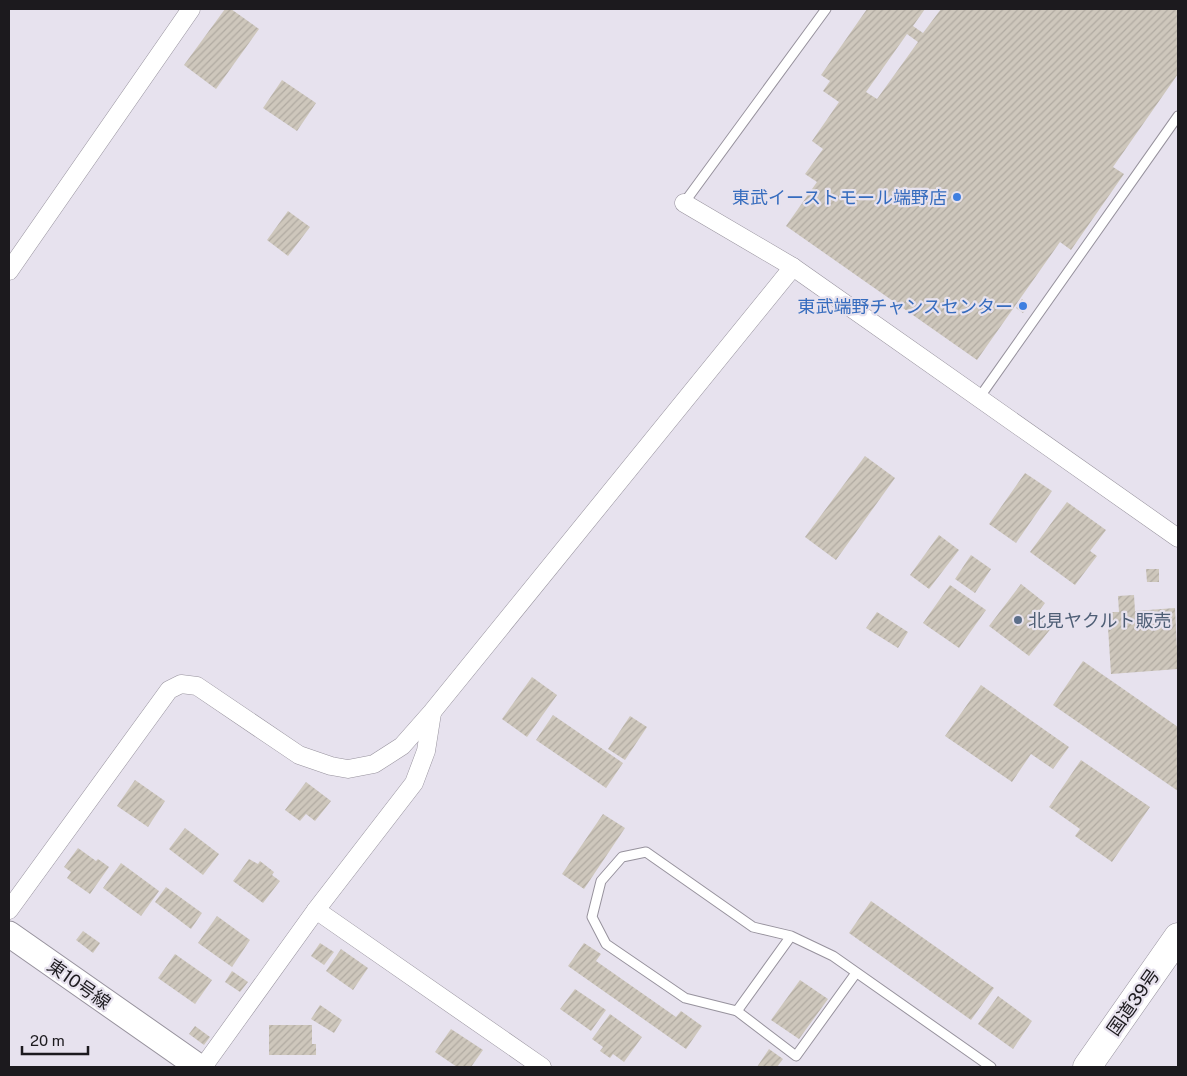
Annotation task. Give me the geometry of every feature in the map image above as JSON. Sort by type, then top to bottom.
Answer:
[{"type":"highway","name":"国道39号","points":[[1087,1067],[1178,937]]},
{"type":"street","points":[[9,272],[191,9]]},
{"type":"street","points":[[684,203],[793,267],[1178,538]]},
{"type":"street","points":[[9,910],[169,690],[181,684],[197,686],[300,755],[331,766],[348,769],[374,764],[402,746],[432,712],[793,267]]},
{"type":"street","points":[[203,1067],[316,910],[414,783],[426,751],[432,712]]},
{"type":"street","points":[[316,910],[533,1065]]},
{"type":"street","name":"東10号線","points":[[9,934],[199,1067]]},
{"type":"lane","points":[[684,203],[826,9]]},
{"type":"lane","points":[[979,398],[1178,116]]},
{"type":"lane","points":[[856,973],[796,1056],[737,1011],[685,998],[606,944],[592,917],[601,881],[622,857],[646,852],[753,927],[791,936],[833,956],[991,1067]]},
{"type":"lane","points":[[737,1011],[791,936]]},
{"type":"building","points":[[225,9],[231,9],[259,29],[216,89],[184,65]]},
{"type":"building","name":"東武イーストモール端野店","points":[[867,9],[925,9],[913,26],[923,33],[941,9],[1178,9],[1178,74],[1113,167],[1124,174],[1071,250],[1060,242],[977,360],[786,226],[817,182],[805,174],[823,149],[812,141],[839,102],[823,91],[830,81],[821,75]],"holes":[[[907,34],[918,42],[877,99],[866,92]]]},
{"type":"building","points":[[282,80],[316,103],[297,131],[263,108]]},
{"type":"building","points":[[288,211],[310,227],[288,256],[267,240]]},
{"type":"building","name":"東武端野チャンスセンター","points":[[1022,299],[1029,305],[1023,313],[1016,308]]},
{"type":"building","points":[[865,456],[895,478],[836,560],[805,537]]},
{"type":"building","points":[[1025,473],[1052,491],[1016,543],[989,524]]},
{"type":"building","points":[[1067,502],[1106,530],[1090,551],[1097,556],[1075,585],[1030,552]]},
{"type":"building","points":[[939,535],[959,550],[929,589],[910,575]]},
{"type":"building","points":[[971,555],[991,569],[975,593],[955,579]]},
{"type":"building","points":[[1146,569],[1159,569],[1159,582],[1147,582]]},
{"type":"building","name":"北見ヤクルト販売","points":[[1021,584],[1045,603],[1036,615],[1052,627],[1029,656],[989,626]]},
{"type":"building","points":[[950,585],[986,610],[959,648],[923,623]]},
{"type":"building","points":[[1134,595],[1135,611],[1175,608],[1178,669],[1111,674],[1107,612],[1119,612],[1118,596]]},
{"type":"building","points":[[877,612],[908,632],[898,648],[866,628]]},
{"type":"building","points":[[1083,661],[1178,727],[1178,791],[1053,705]]},
{"type":"building","points":[[532,677],[557,695],[527,737],[502,719]]},
{"type":"building","points":[[981,685],[1069,747],[1053,769],[1031,754],[1012,782],[945,736]]},
{"type":"building","points":[[553,715],[623,763],[606,788],[536,740]]},
{"type":"building","points":[[630,716],[647,727],[625,760],[608,749]]},
{"type":"building","points":[[1081,760],[1150,807],[1112,862],[1075,836],[1080,829],[1049,807]]},
{"type":"building","points":[[135,780],[165,801],[148,827],[117,806]]},
{"type":"building","points":[[306,782],[331,801],[315,821],[306,814],[300,821],[285,810]]},
{"type":"building","points":[[603,814],[625,828],[584,889],[562,874]]},
{"type":"building","points":[[185,828],[219,854],[203,875],[169,849]]},
{"type":"building","points":[[78,848],[96,861],[98,859],[109,867],[90,894],[67,878],[71,872],[64,867]]},
{"type":"building","points":[[249,859],[258,864],[260,861],[274,872],[272,875],[280,881],[263,903],[233,881]]},
{"type":"building","points":[[121,863],[159,891],[141,916],[103,888]]},
{"type":"building","points":[[166,887],[202,913],[191,929],[155,902]]},
{"type":"building","points":[[871,901],[994,988],[971,1020],[849,933]]},
{"type":"building","points":[[217,916],[250,940],[232,967],[198,943]]},
{"type":"building","points":[[83,931],[100,943],[93,953],[76,940]]},
{"type":"building","points":[[320,943],[334,952],[324,965],[311,956]]},
{"type":"building","points":[[584,943],[601,954],[596,961],[676,1017],[681,1011],[702,1026],[686,1049],[568,966]]},
{"type":"building","points":[[341,949],[368,968],[353,990],[326,971]]},
{"type":"building","points":[[175,954],[212,980],[195,1004],[158,978]]},
{"type":"building","points":[[232,971],[248,982],[240,992],[225,982]]},
{"type":"building","points":[[800,980],[828,999],[799,1039],[771,1020]]},
{"type":"building","points":[[575,989],[606,1010],[591,1031],[560,1009]]},
{"type":"building","points":[[998,996],[1032,1021],[1013,1049],[978,1024]]},
{"type":"building","points":[[320,1005],[342,1020],[334,1033],[311,1019]]},
{"type":"building","points":[[610,1014],[642,1037],[624,1062],[613,1054],[610,1058],[600,1051],[603,1047],[592,1039]]},
{"type":"building","points":[[269,1025],[312,1025],[312,1044],[316,1044],[316,1055],[269,1055]]},
{"type":"building","points":[[195,1026],[210,1037],[204,1045],[189,1034]]},
{"type":"building","points":[[451,1029],[483,1050],[471,1067],[457,1067],[435,1052]]},
{"type":"building","points":[[769,1049],[783,1059],[777,1067],[757,1067]]},
{"type":"place","name":"東武イーストモール端野店","points":[[957,197]]},
{"type":"place","name":"東武端野チャンスセンター","points":[[1023,306]]},
{"type":"place","name":"北見ヤクルト販売","points":[[1018,620]]}]
